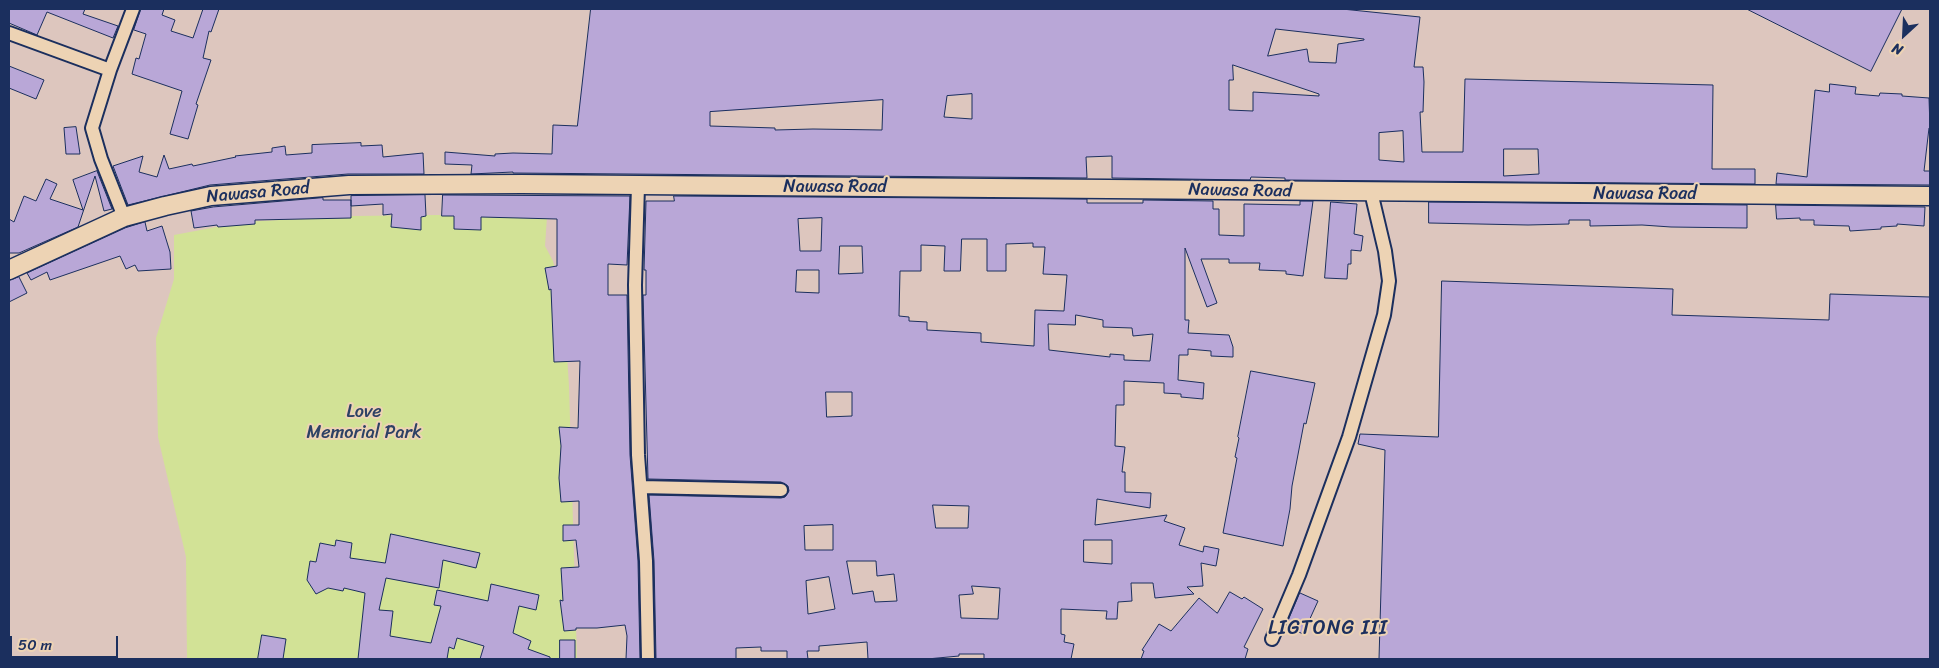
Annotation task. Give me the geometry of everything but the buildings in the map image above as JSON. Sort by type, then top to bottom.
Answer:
[{"type":"street","points":[[124,217],[100,159],[93,132],[94,119],[129,10]]},
{"type":"street","points":[[9,33],[110,70]]},
{"type":"street","name":"Nawasa Road","points":[[9,270],[124,217],[165,206],[211,196],[349,185],[522,184],[1930,196]]},
{"type":"street","points":[[638,186],[635,285],[638,454],[646,561],[648,659]]},
{"type":"street","points":[[1272,639],[1299,575],[1349,437],[1384,315],[1389,282],[1371,192]]},
{"type":"street","points":[[641,487],[781,490]]},
{"type":"green space","name":"Love Memorial Park","points":[[354,216],[547,217],[545,246],[553,261],[564,308],[569,386],[577,659],[539,659],[482,643],[480,659],[187,659],[186,557],[158,437],[156,338],[174,279],[174,235],[243,222]]},
{"type":"district","name":"LIGTONG III","points":[[1328,629]]}]
